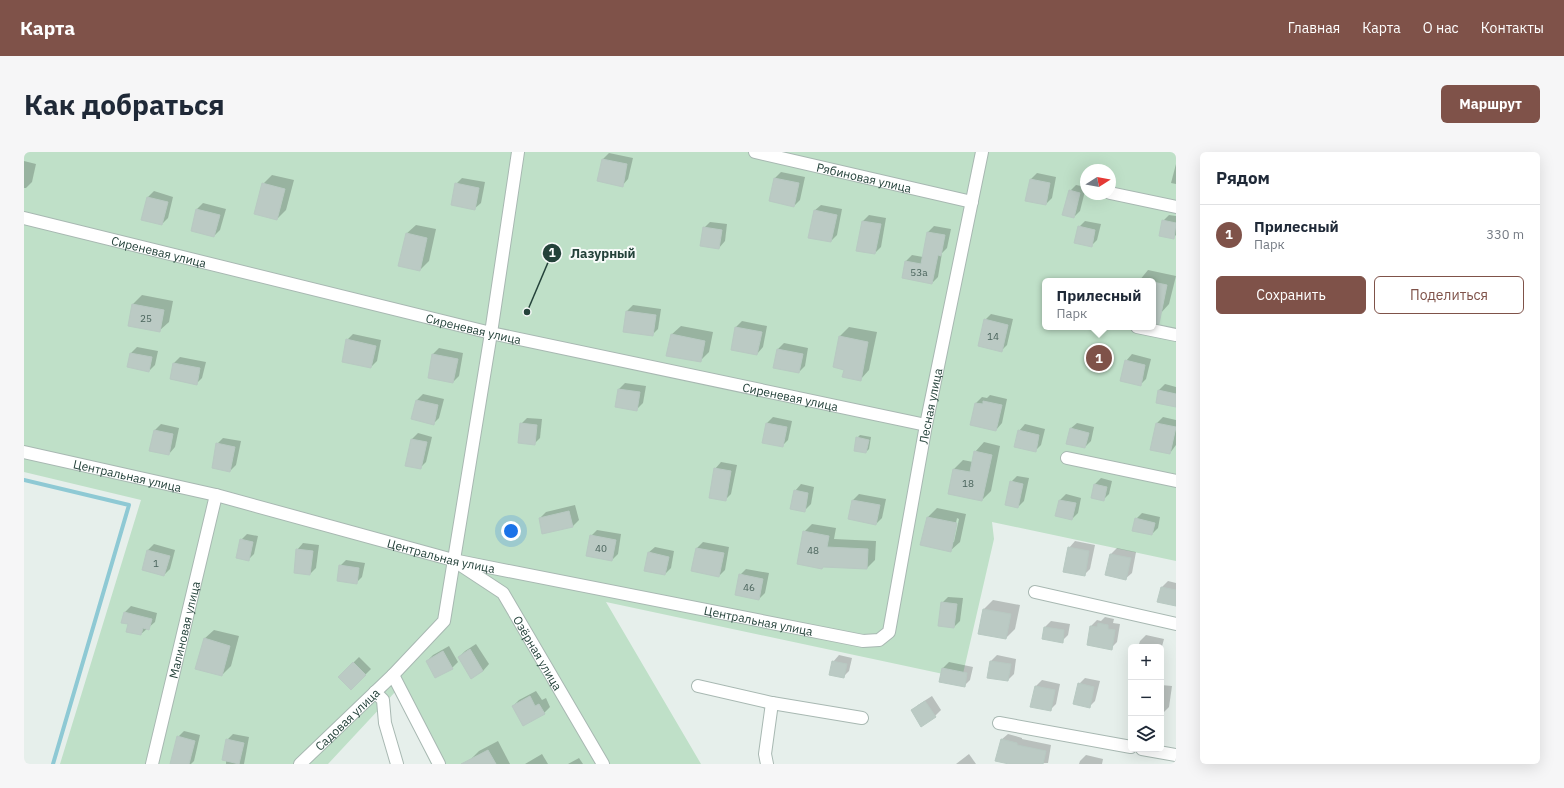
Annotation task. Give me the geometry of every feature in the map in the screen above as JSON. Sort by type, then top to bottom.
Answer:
[{"type":"street","name":"Садовая улица","points":[[300,764],[393,675],[444,621],[491,333],[518,152]]},
{"type":"street","name":"Рябиновая улица","points":[[756,152],[972,202]]},
{"type":"street","name":"Лесная улица","points":[[863,641],[879,640],[890,632],[926,424],[982,152]]},
{"type":"street","points":[[1116,194],[1176,207]]},
{"type":"street","name":"Сиреневая улица","points":[[24,218],[491,333],[926,424]]},
{"type":"street","points":[[1152,330],[1176,335]]},
{"type":"street","name":"Центральная улица","points":[[24,452],[216,495],[453,560],[863,641]]},
{"type":"street","points":[[1067,458],[1176,481]]},
{"type":"street","name":"Малиновая улица","points":[[152,764],[216,495]]},
{"type":"street","name":"Озёрная улица","points":[[453,560],[503,593],[604,764]]},
{"type":"street","points":[[1035,592],[1176,624]]},
{"type":"street","points":[[393,675],[439,764]]},
{"type":"street","points":[[698,686],[772,703],[862,718]]},
{"type":"street","points":[[375,692],[383,700],[385,722],[397,764]]},
{"type":"street","points":[[767,764],[765,754],[772,703]]},
{"type":"street","points":[[999,723],[1128,746]]},
{"type":"street","points":[[1159,752],[1176,755]]},
{"type":"green space","points":[[24,152],[1176,152],[1176,561],[992,522],[994,539],[962,678],[606,602],[701,764],[431,764],[396,691],[328,764],[60,764],[141,500],[24,472]]},
{"type":"building","points":[[602,159],[627,164],[623,187],[597,181]]},
{"type":"building","points":[[774,178],[799,183],[794,207],[769,201]]},
{"type":"building","points":[[1030,179],[1050,183],[1046,205],[1025,201]]},
{"type":"building","points":[[262,183],[285,189],[277,220],[254,214]]},
{"type":"building","points":[[455,183],[479,188],[475,210],[451,205]]},
{"type":"building","points":[[1069,190],[1080,193],[1074,218],[1062,215]]},
{"type":"building","points":[[147,197],[168,202],[162,225],[141,220]]},
{"type":"building","points":[[196,209],[220,215],[214,237],[191,231]]},
{"type":"building","points":[[814,210],[837,215],[831,242],[808,238]]},
{"type":"building","points":[[1162,220],[1176,223],[1174,239],[1159,236]]},
{"type":"building","points":[[862,221],[881,224],[875,254],[856,251]]},
{"type":"building","points":[[1078,226],[1095,230],[1092,247],[1074,243]]},
{"type":"building","points":[[703,227],[722,230],[719,249],[700,246]]},
{"type":"building","points":[[927,232],[945,235],[941,256],[938,255],[932,284],[902,278],[905,261],[921,264]]},
{"type":"building","points":[[406,233],[427,238],[420,271],[398,266]]},
{"type":"building","points":[[1156,283],[1167,285],[1159,324],[1156,324]]},
{"type":"building","points":[[132,304],[164,310],[160,332],[128,326]]},
{"type":"building","points":[[626,311],[656,315],[653,336],[623,332]]},
{"type":"building","points":[[984,319],[1008,325],[1002,352],[978,346]]},
{"type":"building","points":[[735,327],[762,332],[757,355],[731,350]]},
{"type":"building","points":[[671,334],[705,341],[701,362],[666,356]]},
{"type":"building","points":[[839,336],[868,342],[861,381],[842,377],[844,370],[833,367]]},
{"type":"building","points":[[346,339],[376,346],[371,368],[342,362]]},
{"type":"building","points":[[777,349],[803,354],[799,373],[773,368]]},
{"type":"building","points":[[130,353],[152,357],[149,372],[127,367]]},
{"type":"building","points":[[432,354],[458,359],[453,383],[428,378]]},
{"type":"building","points":[[1125,360],[1145,365],[1141,386],[1120,381]]},
{"type":"building","points":[[173,363],[200,368],[197,385],[170,379]]},
{"type":"building","points":[[618,389],[640,392],[637,411],[615,407]]},
{"type":"building","points":[[1158,390],[1176,394],[1176,407],[1156,403]]},
{"type":"building","points":[[416,400],[438,405],[434,425],[411,419]]},
{"type":"building","points":[[983,401],[1002,405],[996,431],[970,425],[975,403],[983,404]]},
{"type":"building","points":[[520,423],[537,425],[535,445],[518,443]]},
{"type":"building","points":[[766,423],[787,427],[783,447],[762,443]]},
{"type":"building","points":[[1156,423],[1176,427],[1170,454],[1150,450]]},
{"type":"building","points":[[1070,428],[1089,433],[1085,448],[1066,444]]},
{"type":"building","points":[[154,430],[173,434],[169,455],[149,451]]},
{"type":"building","points":[[1018,430],[1039,435],[1036,452],[1014,447]]},
{"type":"building","points":[[856,437],[869,440],[866,453],[854,451]]},
{"type":"building","points":[[411,439],[427,442],[421,469],[405,466]]},
{"type":"building","points":[[216,443],[235,447],[230,472],[212,468]]},
{"type":"building","points":[[974,451],[992,455],[982,501],[948,494],[953,469],[970,472]]},
{"type":"building","points":[[714,468],[731,471],[726,501],[709,498]]},
{"type":"building","points":[[1010,481],[1023,484],[1018,508],[1005,505]]},
{"type":"building","points":[[1094,484],[1107,487],[1104,501],[1091,498]]},
{"type":"building","points":[[794,490],[808,493],[805,512],[790,509]]},
{"type":"building","points":[[852,500],[880,505],[876,525],[848,519]]},
{"type":"building","points":[[1059,500],[1076,503],[1072,520],[1055,516]]},
{"type":"building","points":[[569,511],[573,527],[542,534],[539,518]]},
{"type":"building","points":[[927,517],[957,523],[951,552],[920,545]]},
{"type":"building","points":[[1135,518],[1155,523],[1152,535],[1132,531]]},
{"type":"building","points":[[803,531],[829,536],[827,547],[868,549],[867,569],[823,567],[822,569],[797,564]]},
{"type":"building","points":[[590,535],[616,540],[612,561],[586,556]]},
{"type":"building","points":[[240,539],[253,542],[249,561],[236,558]]},
{"type":"building","points":[[1068,547],[1089,551],[1085,576],[1063,572]]},
{"type":"building","points":[[696,548],[724,553],[719,577],[691,571]]},
{"type":"building","points":[[296,549],[313,551],[310,575],[294,573]]},
{"type":"building","points":[[147,550],[170,556],[164,576],[142,570]]},
{"type":"building","points":[[648,552],[669,557],[665,575],[644,571]]},
{"type":"building","points":[[1110,554],[1131,558],[1126,580],[1105,575]]},
{"type":"building","points":[[339,565],[359,568],[357,584],[337,581]]},
{"type":"building","points":[[739,574],[763,579],[759,600],[735,595]]},
{"type":"building","points":[[1161,587],[1176,590],[1176,606],[1157,602]]},
{"type":"building","points":[[941,602],[957,604],[954,628],[938,626]]},
{"type":"building","points":[[983,609],[1011,614],[1006,639],[978,634]]},
{"type":"building","points":[[124,612],[152,619],[149,630],[143,628],[141,635],[126,632],[128,624],[121,623]]},
{"type":"building","points":[[1098,623],[1108,625],[1108,629],[1115,630],[1112,650],[1087,645],[1090,626],[1097,627]]},
{"type":"building","points":[[1044,627],[1064,630],[1063,643],[1042,639]]},
{"type":"building","points":[[204,638],[230,646],[222,676],[195,669]]},
{"type":"building","points":[[470,649],[483,671],[471,679],[458,657]]},
{"type":"building","points":[[443,651],[453,669],[435,678],[426,661]]},
{"type":"building","points":[[832,661],[847,664],[844,678],[829,675]]},
{"type":"building","points":[[990,661],[1011,664],[1008,681],[987,678]]},
{"type":"building","points":[[353,662],[366,675],[351,690],[338,677]]},
{"type":"building","points":[[942,668],[967,673],[965,687],[939,682]]},
{"type":"building","points":[[1078,683],[1094,687],[1090,708],[1073,704]]},
{"type":"building","points":[[1035,686],[1055,690],[1051,711],[1030,707]]},
{"type":"building","points":[[530,696],[535,706],[539,704],[545,714],[523,726],[512,706]]},
{"type":"building","points":[[925,701],[936,717],[921,727],[911,710]]},
{"type":"building","points":[[177,736],[195,741],[189,764],[170,764]]},
{"type":"building","points":[[226,739],[244,743],[239,764],[222,760]]},
{"type":"building","points":[[1001,739],[1017,743],[1017,745],[1046,751],[1043,764],[1009,764],[995,761]]},
{"type":"building","points":[[488,750],[496,764],[461,764]]},
{"type":"waterway","points":[[24,480],[129,505],[53,764]]},
{"type":"place","name":"Лазурный","points":[[527,312]]},
{"type":"place","name":"Прилесный","points":[[1099,358]]}]
